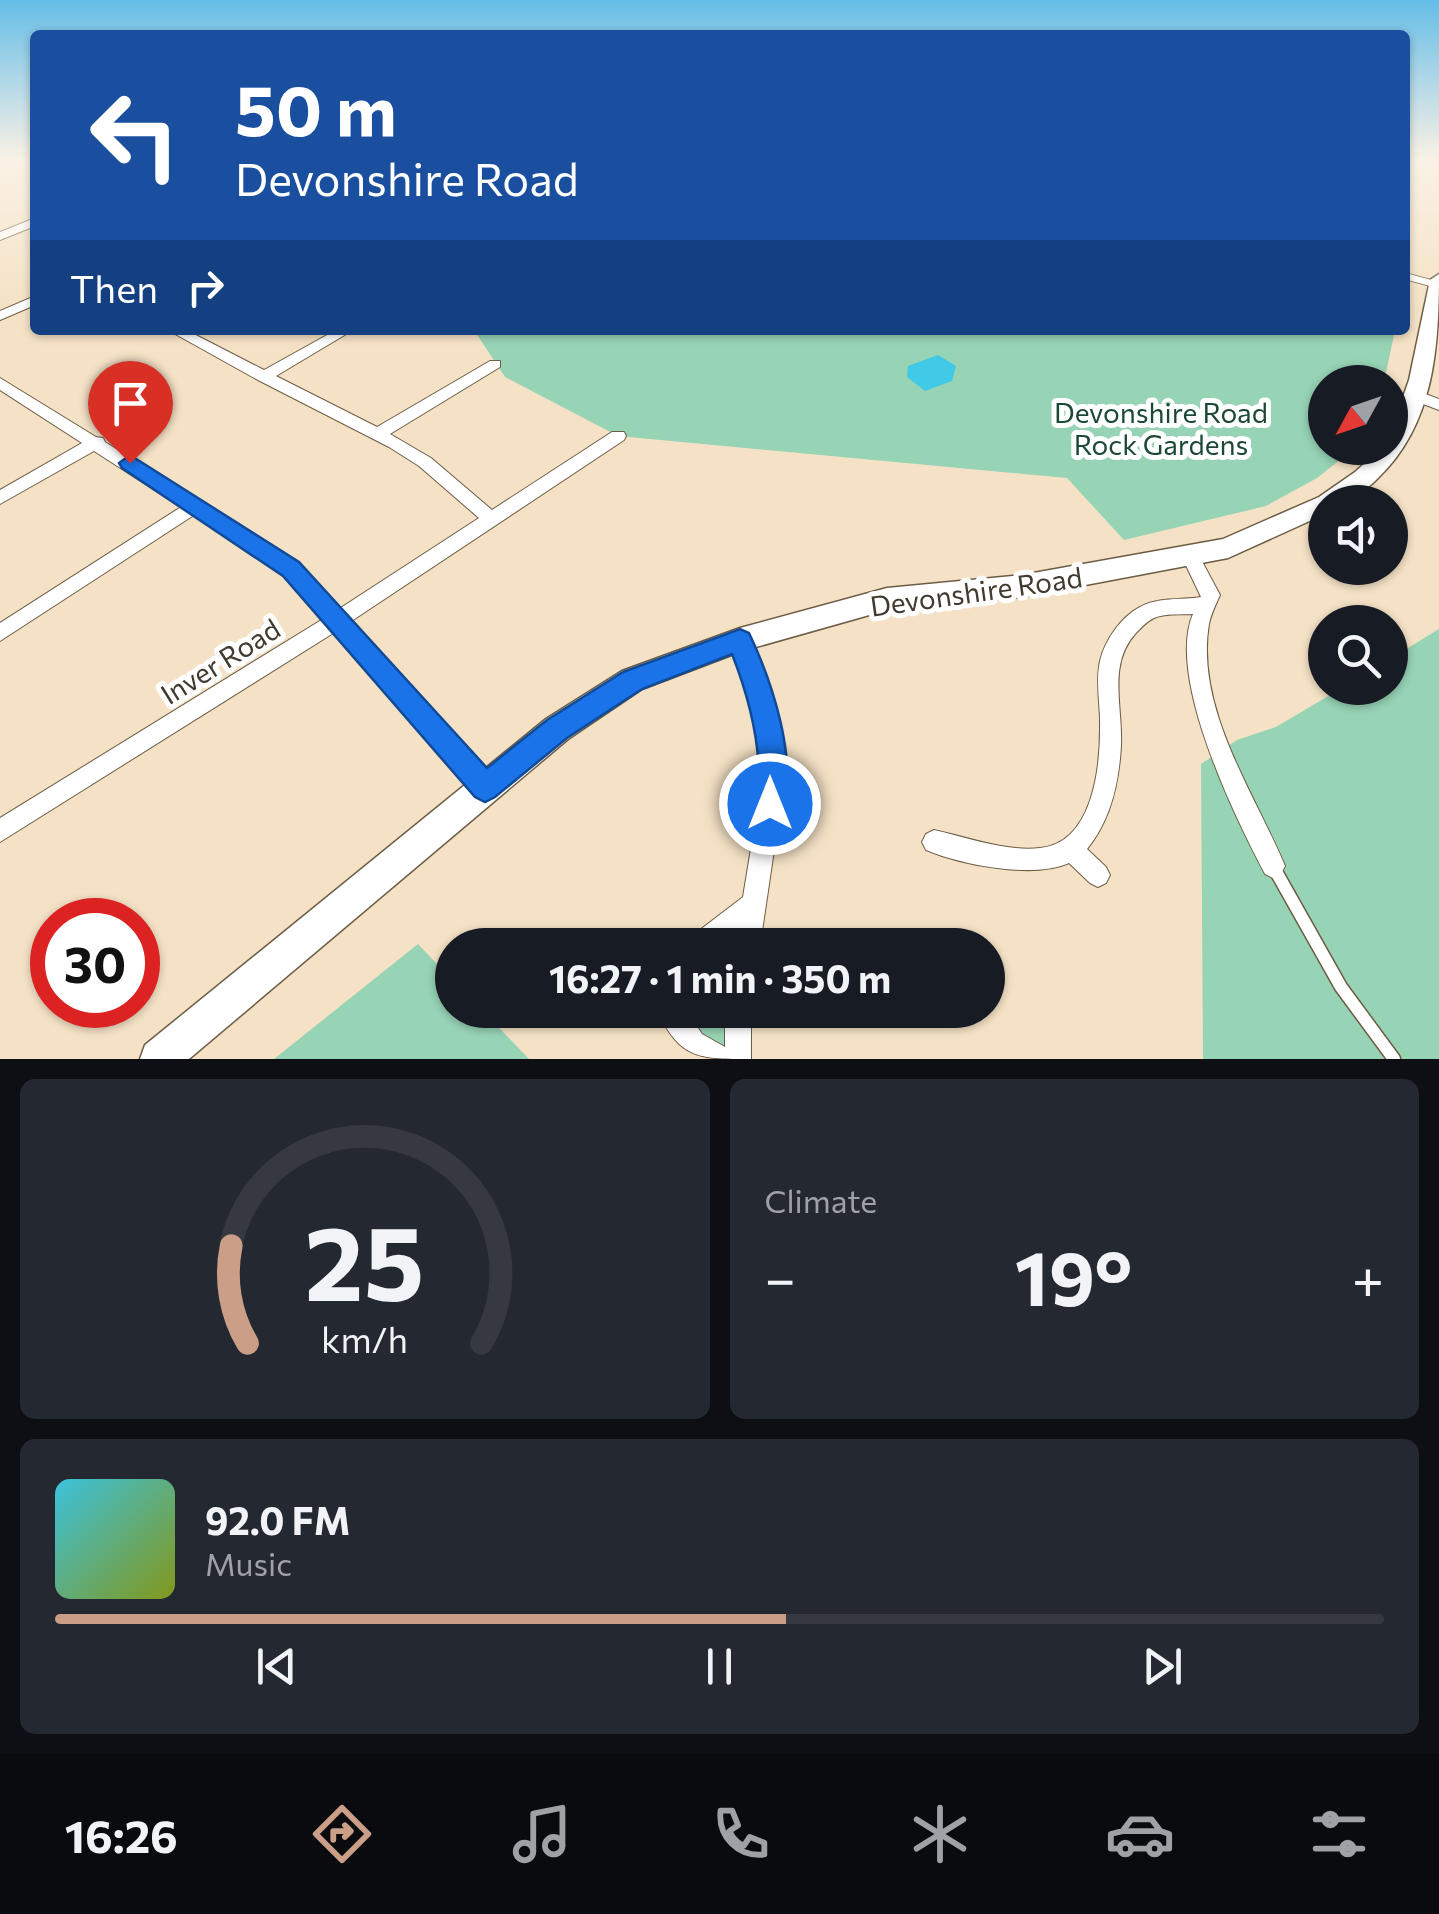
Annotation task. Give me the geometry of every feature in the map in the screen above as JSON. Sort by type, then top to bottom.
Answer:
[{"type":"main road","name":"Devonshire Road","points":[[1358,485],[1395,450],[1430,400],[1438,289]]},
{"type":"main road","name":"Devonshire Road","points":[[159,1059],[557,729],[632,680],[740,640],[887,599],[1022,586],[1191,558],[1228,548],[1308,511]]},
{"type":"street","points":[[0,219],[6,233],[30,224]]},
{"type":"street","points":[[0,316],[30,302]]},
{"type":"street","points":[[184,335],[426,462],[490,518]]},
{"type":"street","points":[[263,377],[337,335]]},
{"type":"street","points":[[376,435],[495,364]]},
{"type":"street","points":[[2,389],[97,442],[291,569],[485,788]]},
{"type":"street","name":"Inver Road","points":[[0,830],[339,619],[618,436]]},
{"type":"street","points":[[0,498],[97,442]]},
{"type":"street","points":[[0,633],[195,506]]},
{"type":"street","points":[[1191,558],[1211,594],[1196,627],[1214,729],[1246,816],[1273,866]]},
{"type":"street","points":[[934,842],[1042,860],[1072,850],[1087,836],[1103,787],[1111,730],[1106,690],[1111,649],[1148,611],[1203,605]]},
{"type":"street","points":[[740,640],[760,692],[774,776],[751,928]]},
{"type":"street","points":[[1072,850],[1098,874]]},
{"type":"street","points":[[723,928],[755,903]]},
{"type":"street","points":[[683,1028],[693,1043],[720,1059]]},
{"type":"street","points":[[738,1028],[738,1059]]},
{"type":"lane","points":[[1410,278],[1438,289]]},
{"type":"lane","points":[[1273,866],[1341,987],[1394,1059]]},
{"type":"green space","name":"Devonshire Road Rock Gardens","points":[[477,335],[1394,335],[1388,365],[1308,365],[1308,465],[1333,465],[1317,478],[1266,506],[1124,540],[1067,478],[618,436],[505,377]]},
{"type":"green space","points":[[1439,629],[1439,1059],[1203,1059],[1201,764],[1237,740],[1276,727],[1313,705],[1408,705],[1408,648]]},
{"type":"green space","points":[[418,944],[435,962],[435,1028],[499,1028],[529,1059],[274,1059]]},
{"type":"green space","points":[[684,1028],[742,1028],[739,1059],[707,1051]]},
{"type":"water","points":[[938,355],[956,366],[952,381],[925,391],[907,377],[908,366]]},
{"type":"route","points":[[130,463],[291,569],[485,788],[557,729],[632,680],[740,640],[760,692],[774,776],[770,804]]}]
